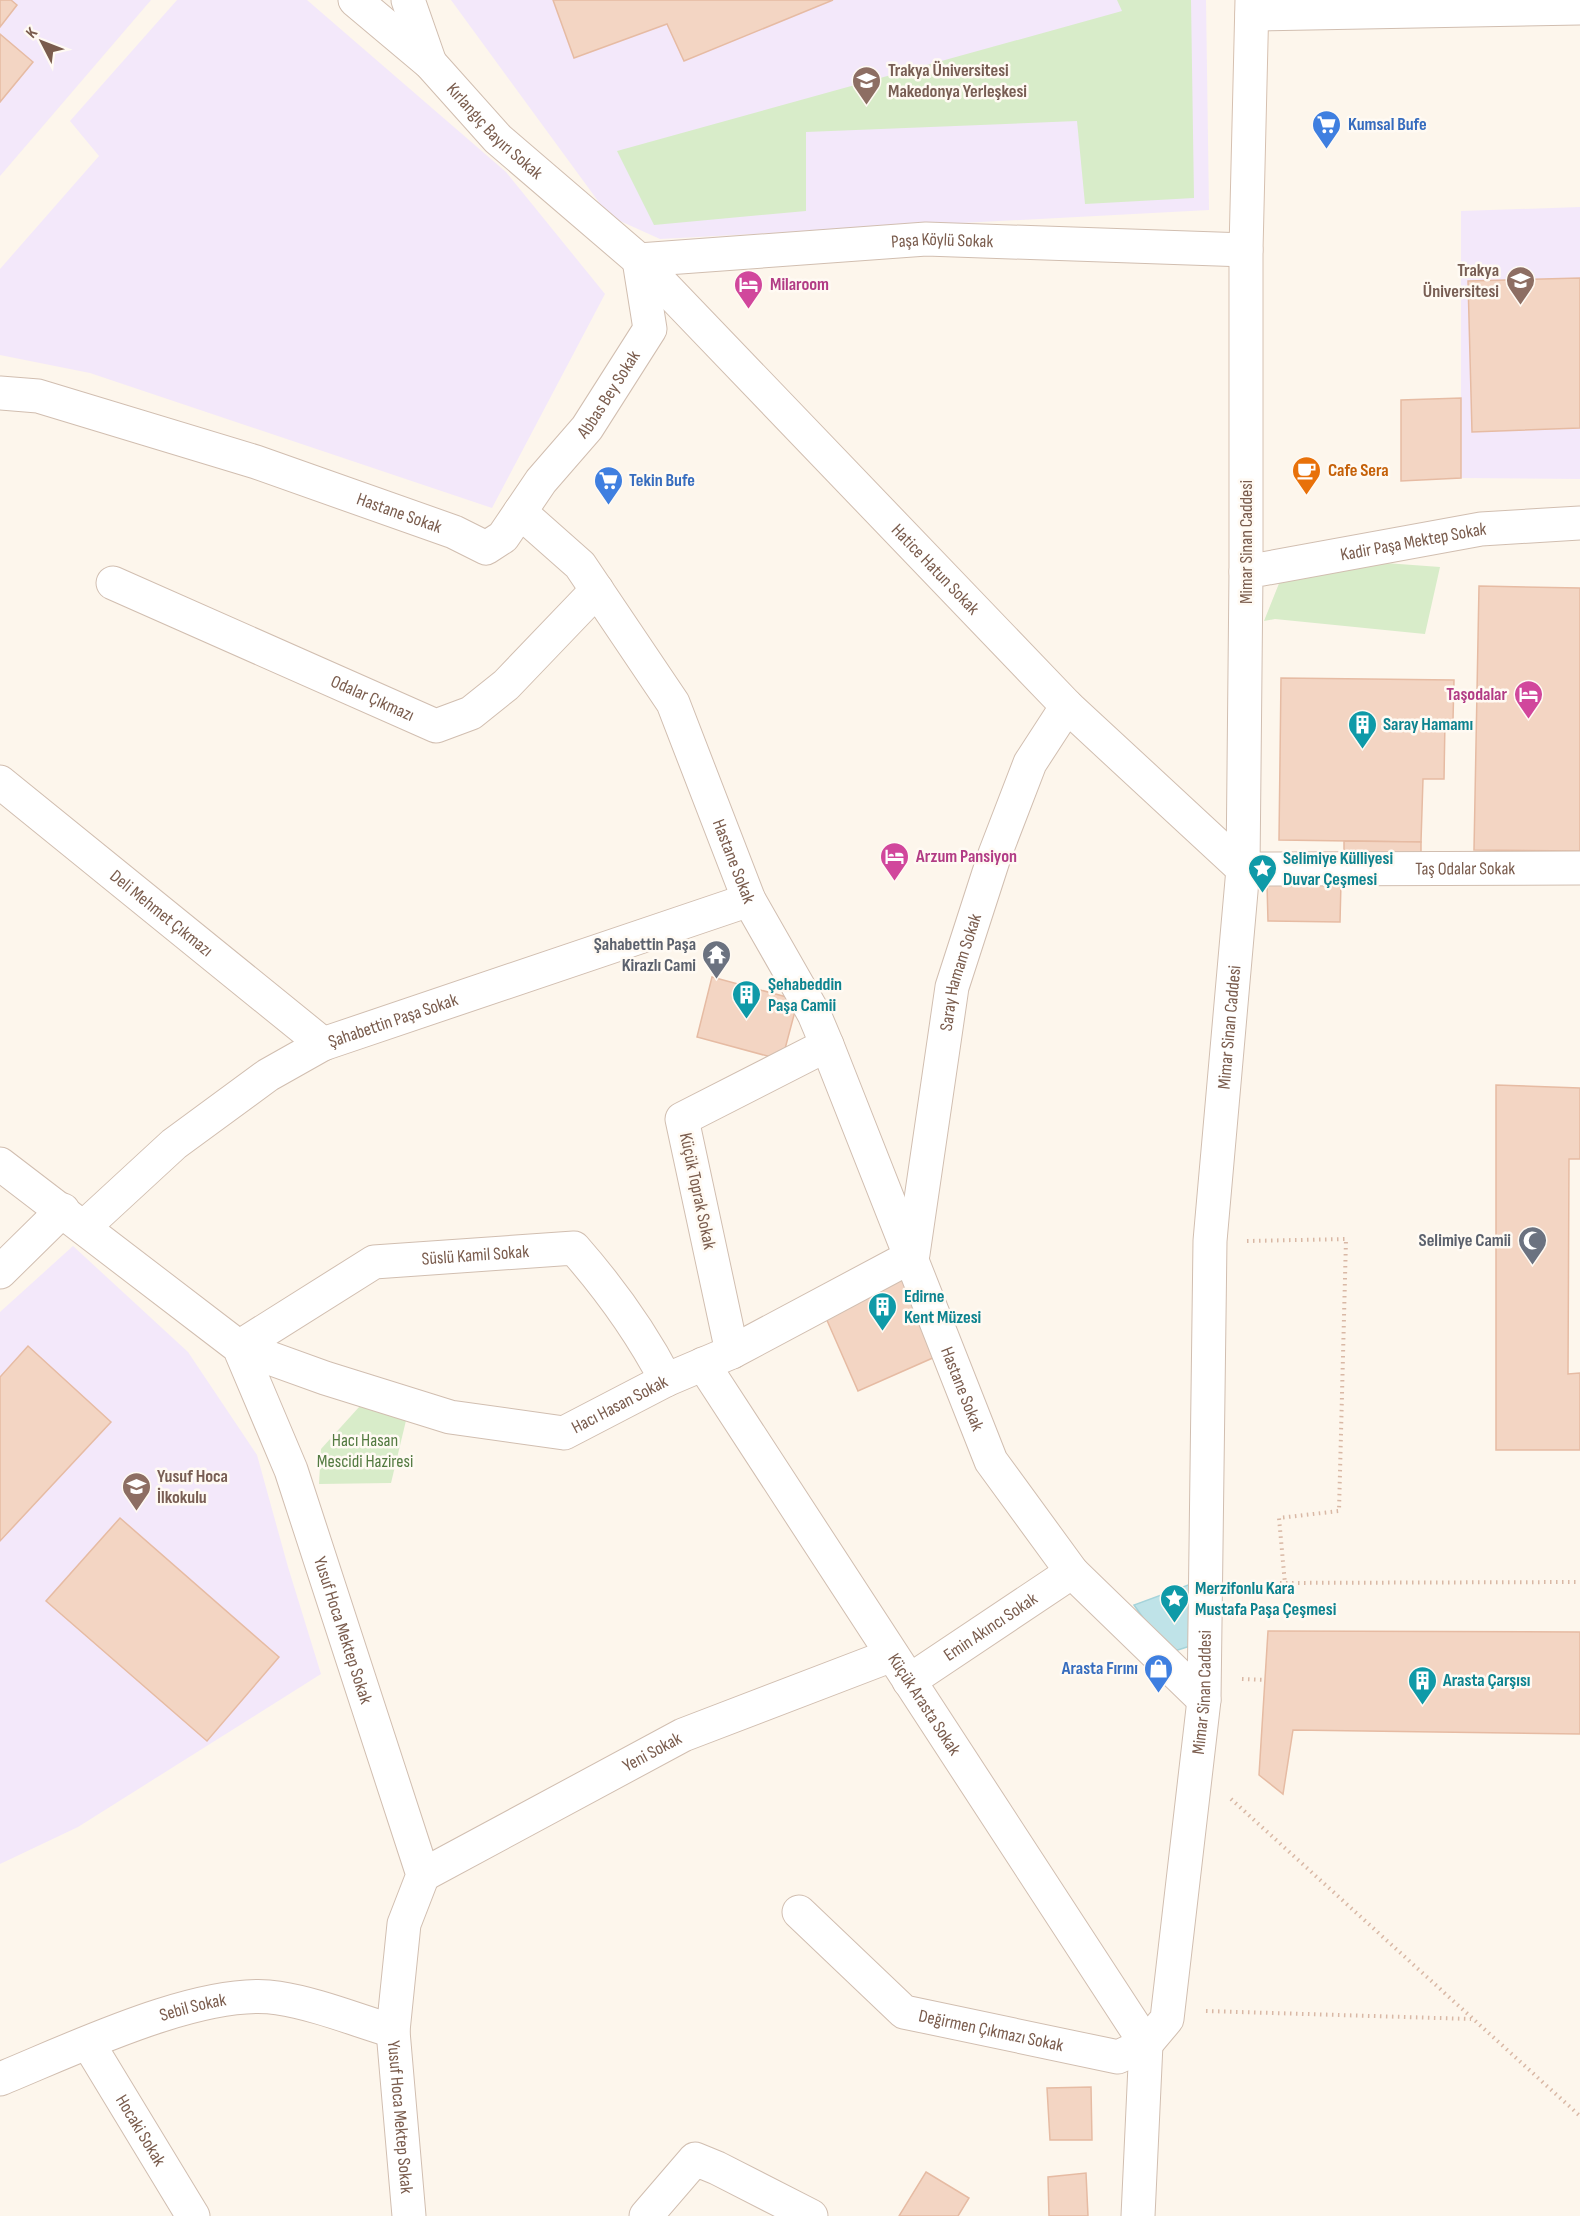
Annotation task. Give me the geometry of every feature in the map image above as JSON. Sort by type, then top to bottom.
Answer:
[{"type":"street","name":"Kırlangıç Bayırı Sokak","points":[[355,0],[430,63],[498,139],[639,260]]},
{"type":"street","points":[[408,0],[430,63]]},
{"type":"street","points":[[1252,7],[1580,8]]},
{"type":"street","name":"Mimar Sinan Caddesi","points":[[1146,2044],[1167,2019],[1204,1700],[1210,1241],[1243,869],[1246,250],[1252,7]]},
{"type":"street","name":"Paşa Köylü Sokak","points":[[639,260],[926,239],[1246,250]]},
{"type":"street","name":"Abbas Bey Sokak","points":[[520,512],[541,482],[587,428],[650,329],[639,260]]},
{"type":"street","name":"Hatice Hatun Sokak","points":[[639,260],[1067,706],[1243,869]]},
{"type":"street","name":"Hastane Sokak","points":[[0,393],[38,396],[256,462],[454,532],[486,548],[503,537],[520,512],[580,565],[673,702],[749,900],[814,1014],[992,1461],[1072,1572],[1204,1700]]},
{"type":"street","name":"Kadir Paşa Mektep Sokak","points":[[1246,572],[1481,529],[1580,523]]},
{"type":"street","name":"Odalar Çıkmazı","points":[[113,583],[436,726],[471,713],[506,685],[597,590]]},
{"type":"street","name":"Saray Hamam Sokak","points":[[912,1256],[952,987],[995,854],[1030,763],[1067,706]]},
{"type":"street","name":"Deli Mehmet Çıkmazı","points":[[0,782],[323,1044]]},
{"type":"street","name":"Taş Odalar Sokak","points":[[1243,869],[1580,868]]},
{"type":"street","name":"Şahabettin Paşa Sokak","points":[[0,1272],[268,1075],[323,1044],[749,900]]},
{"type":"street","name":"Küçük Toprak Sokak","points":[[718,1358],[682,1119],[827,1045]]},
{"type":"street","name":"Yusuf Hoca Mektep Sokak","points":[[0,1164],[239,1347],[291,1470],[423,1875],[404,1924],[393,2031],[409,2216]]},
{"type":"street","name":"Süslü Kamil Sokak","points":[[239,1347],[374,1262],[574,1248],[607,1285],[651,1352],[666,1380]]},
{"type":"street","name":"Hacı Hasan Sokak","points":[[239,1347],[325,1378],[450,1417],[564,1433],[666,1380],[718,1358],[912,1256]]},
{"type":"street","name":"Küçük Arasta Sokak","points":[[718,1358],[901,1668],[1146,2044]]},
{"type":"street","name":"Emin Akıncı Sokak","points":[[901,1668],[1072,1572]]},
{"type":"street","name":"Yeni Sokak","points":[[423,1875],[683,1735],[901,1668]]},
{"type":"street","name":"Değirmen Çıkmazı Sokak","points":[[799,1912],[904,2012],[1118,2057],[1146,2044]]},
{"type":"street","name":"Sebil Sokak","points":[[0,2079],[88,2043],[181,2009],[250,1997],[278,1998],[393,2031]]},
{"type":"street","name":"Hocaki Sokak","points":[[88,2043],[192,2216]]},
{"type":"street","points":[[1138,2216],[1146,2044]]},
{"type":"street","points":[[646,2216],[695,2159],[810,2216]]},
{"type":"path","points":[[1210,1241],[1346,1239],[1340,1511],[1279,1518],[1285,1584]]},
{"type":"path","points":[[1268,1583],[1580,1582]]},
{"type":"path","points":[[1197,1769],[1580,2116]]},
{"type":"path","points":[[1167,2010],[1472,2019]]},
{"type":"shaded area","points":[[0,0],[151,0],[0,176]]},
{"type":"shaded area","points":[[177,0],[307,0],[506,172],[605,294],[492,508],[90,373],[0,355],[0,269],[99,156],[70,121]]},
{"type":"shaded area","name":"Trakya Üniversitesi Makedonya Yerleşkesi","points":[[451,0],[1206,0],[1209,210],[660,239],[609,216]]},
{"type":"shaded area","name":"Trakya Üniversitesi","points":[[1580,207],[1580,479],[1461,478],[1461,211]]},
{"type":"shaded area","name":"Yusuf Hoca İlkokulu","points":[[73,1246],[188,1352],[257,1455],[321,1674],[78,1827],[0,1864],[0,1312]]},
{"type":"green space","points":[[1117,0],[1191,0],[1194,198],[1085,204],[1077,121],[806,132],[806,211],[654,225],[617,151],[1122,11]]},
{"type":"green space","points":[[1290,556],[1440,567],[1425,634],[1275,619],[1264,621]]},
{"type":"green space","name":"Hacı Hasan Mescidi Haziresi","points":[[360,1406],[409,1408],[391,1483],[319,1484],[321,1449]]},
{"type":"water","name":"Merzifonlu Kara Mustafa Paşa Çeşmesi","points":[[1199,1581],[1200,1643],[1168,1653],[1134,1605]]},
{"type":"building","points":[[0,0],[11,0],[17,5],[0,27]]},
{"type":"building","points":[[553,0],[833,0],[684,61],[667,24],[574,58]]},
{"type":"building","points":[[0,34],[33,62],[0,102]]},
{"type":"building","points":[[1580,278],[1580,428],[1472,432],[1468,281]]},
{"type":"building","points":[[1461,398],[1461,478],[1401,481],[1401,400]]},
{"type":"building","name":"Taşodalar","points":[[1479,586],[1580,588],[1580,851],[1474,850]]},
{"type":"building","name":"Saray Hamamı","points":[[1281,678],[1454,680],[1453,720],[1445,721],[1444,779],[1423,779],[1421,842],[1279,840]]},
{"type":"building","points":[[1344,841],[1421,842],[1421,870],[1344,869]]},
{"type":"building","points":[[1341,882],[1340,922],[1268,921],[1267,884]]},
{"type":"building","name":"Şehabeddin Paşa Camii","points":[[712,977],[798,1000],[782,1060],[697,1037]]},
{"type":"building","name":"Selimiye Camii","points":[[1496,1085],[1580,1088],[1580,1159],[1569,1159],[1568,1374],[1580,1373],[1580,1450],[1496,1450]]},
{"type":"building","name":"Edirne Kent Müzesi","points":[[907,1271],[944,1353],[858,1391],[822,1309]]},
{"type":"building","points":[[28,1346],[111,1422],[0,1541],[0,1377]]},
{"type":"building","points":[[120,1518],[279,1657],[207,1741],[46,1601]]},
{"type":"building","name":"Arasta Çarşısı","points":[[1268,1631],[1580,1632],[1580,1734],[1293,1730],[1283,1794],[1259,1775]]},
{"type":"building","points":[[1091,2087],[1092,2140],[1050,2140],[1047,2088]]},
{"type":"building","points":[[926,2172],[969,2198],[958,2216],[899,2216]]},
{"type":"building","points":[[1086,2173],[1088,2216],[1049,2216],[1048,2177]]},
{"type":"place","name":"Trakya Üniversitesi Makedonya Yerleşkesi","points":[[867,106]]},
{"type":"place","name":"Kumsal Bufe","points":[[1327,150]]},
{"type":"place","name":"Trakya Üniversitesi","points":[[1520,306]]},
{"type":"place","name":"Milaroom","points":[[749,310]]},
{"type":"place","name":"Cafe Sera","points":[[1307,496]]},
{"type":"place","name":"Tekin Bufe","points":[[608,506]]},
{"type":"place","name":"Taşodalar","points":[[1528,720]]},
{"type":"place","name":"Saray Hamamı","points":[[1362,750]]},
{"type":"place","name":"Arzum Pansiyon","points":[[895,882]]},
{"type":"place","name":"Selimiye Külliyesi Duvar Çeşmesi","points":[[1262,894]]},
{"type":"place","name":"Şahabettin Paşa Kirazlı Cami","points":[[717,980]]},
{"type":"place","name":"Şehabeddin Paşa Camii","points":[[747,1020]]},
{"type":"place","name":"Selimiye Camii","points":[[1532,1266]]},
{"type":"place","name":"Edirne Kent Müzesi","points":[[883,1332]]},
{"type":"place","name":"Yusuf Hoca İlkokulu","points":[[136,1512]]},
{"type":"place","name":"Merzifonlu Kara Mustafa Paşa Çeşmesi","points":[[1174,1624]]},
{"type":"place","name":"Arasta Fırını","points":[[1159,1694]]},
{"type":"place","name":"Arasta Çarşısı","points":[[1422,1706]]}]
